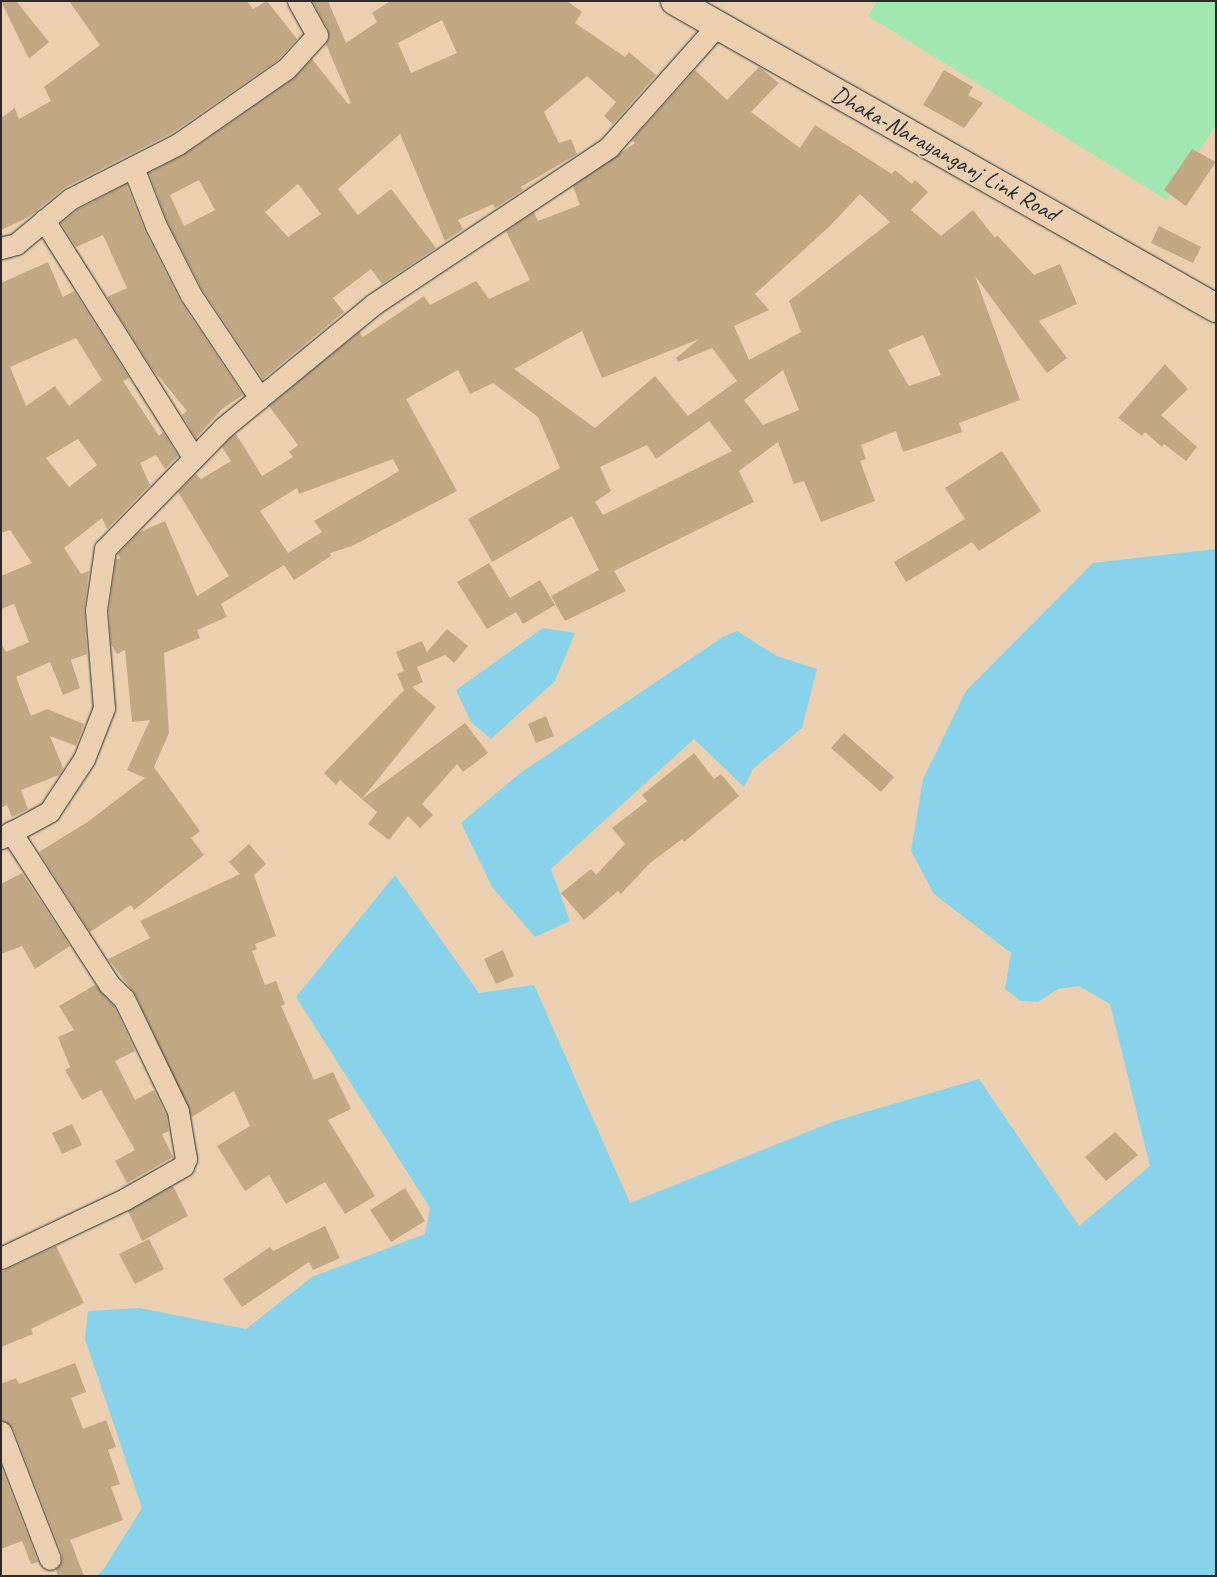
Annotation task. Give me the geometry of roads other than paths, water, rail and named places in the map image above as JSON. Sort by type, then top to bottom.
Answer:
[{"type":"highway","name":"Dhaka-Narayanganj Link Road","points":[[675,1],[716,27],[966,164],[1216,308]]},
{"type":"street","points":[[1,248],[16,244],[70,199],[178,144],[286,68],[317,35],[298,1]]},
{"type":"street","points":[[1,1258],[126,1199],[183,1166],[186,1159],[178,1111],[124,999],[109,984],[6,835],[49,812],[84,759],[104,708],[96,610],[105,550],[194,458],[260,398],[374,304],[609,147],[716,27]]},
{"type":"street","points":[[133,167],[156,226],[191,295],[260,398]]},
{"type":"street","points":[[44,220],[194,458]]},
{"type":"street","points":[[1,1432],[50,1560]]},
{"type":"water","points":[[1216,549],[1216,1576],[96,1576],[103,1570],[142,1508],[85,1339],[88,1311],[139,1308],[246,1329],[312,1277],[425,1234],[430,1208],[296,997],[395,875],[479,993],[534,985],[630,1203],[835,1121],[979,1079],[1079,1226],[1150,1166],[1110,1004],[1079,986],[1058,989],[1038,1002],[1021,1001],[1005,989],[1011,953],[934,894],[911,851],[923,779],[966,691],[1093,563]]},
{"type":"water","points":[[543,628],[575,633],[555,681],[491,739],[471,722],[456,690]]},
{"type":"water","points":[[737,631],[777,656],[817,669],[802,728],[753,769],[744,787],[694,739],[551,869],[570,921],[535,937],[492,887],[461,823],[519,774],[723,637]]}]
